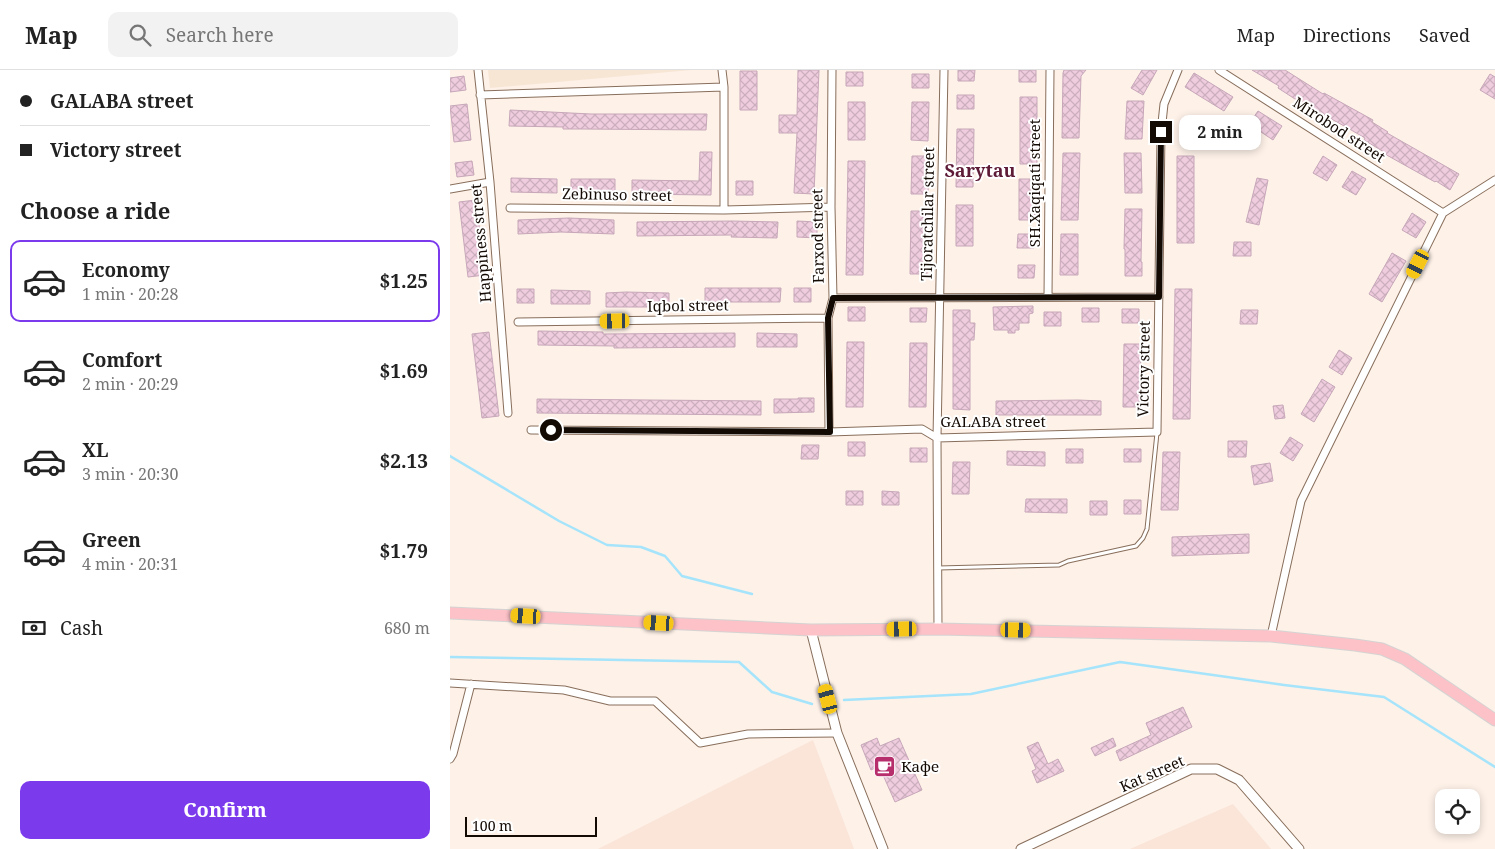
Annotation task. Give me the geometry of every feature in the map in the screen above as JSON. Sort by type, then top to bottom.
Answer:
[{"type":"highway","points":[[450,613],[811,630],[938,628],[1271,636],[1355,645],[1382,650],[1405,659],[1495,720]]},
{"type":"street","name":"Happiness street","points":[[478,70],[490,182],[508,413]]},
{"type":"street","points":[[722,70],[724,87],[724,210]]},
{"type":"street","name":"Farxod street","points":[[830,432],[828,318],[833,298],[831,207],[832,70]]},
{"type":"street","name":"Tijoratchilar street","points":[[938,628],[937,438],[944,70]]},
{"type":"street","name":"SH.Xaqiqati street","points":[[1048,297],[1050,70]]},
{"type":"street","name":"Victory street","points":[[1157,432],[1161,132],[1164,104],[1178,70]]},
{"type":"street","name":"Mirobod street","points":[[1219,70],[1443,214]]},
{"type":"street","points":[[480,95],[724,87]]},
{"type":"street","points":[[1271,636],[1301,501],[1443,214],[1495,180]]},
{"type":"street","points":[[450,189],[490,182]]},
{"type":"street","name":"Zebinuso street","points":[[510,208],[724,210],[831,207]]},
{"type":"street","points":[[833,298],[1159,297]]},
{"type":"street","name":"Iqbol street","points":[[518,322],[828,318]]},
{"type":"street","name":"GALABA street","points":[[531,430],[830,432],[922,429],[937,438],[1157,432]]},
{"type":"street","points":[[811,630],[837,733],[883,849]]},
{"type":"street","points":[[450,683],[564,690],[610,701],[655,701],[700,743],[748,734],[837,733]]},
{"type":"street","points":[[450,760],[471,684]]},
{"type":"street","name":"Kat street","points":[[1022,849],[1191,770],[1218,769],[1240,780],[1299,849]]},
{"type":"lane","points":[[938,568],[1059,565],[1068,561],[1136,546],[1144,538],[1147,529],[1157,432]]},
{"type":"shaded area","points":[[488,70],[691,70],[490,88]]},
{"type":"shaded area","points":[[813,740],[854,849],[598,849]]},
{"type":"shaded area","points":[[1233,804],[1271,849],[1130,849]]},
{"type":"building","points":[[798,70],[819,70],[814,194],[794,193],[797,133],[779,133],[779,115],[797,115]]},
{"type":"building","points":[[958,70],[975,70],[974,81],[958,81]]},
{"type":"building","points":[[1019,70],[1036,70],[1036,82],[1019,82]]},
{"type":"building","points":[[1064,70],[1086,70],[1081,76],[1079,138],[1062,138]]},
{"type":"building","points":[[1142,70],[1157,70],[1143,95],[1131,88]]},
{"type":"building","points":[[1252,70],[1285,70],[1323,94],[1373,120],[1372,122],[1387,133],[1459,174],[1450,190],[1383,153],[1364,140],[1365,138],[1295,99],[1278,88],[1279,86]]},
{"type":"building","points":[[740,71],[757,71],[757,110],[740,110]]},
{"type":"building","points":[[846,72],[863,72],[863,86],[846,86]]},
{"type":"building","points":[[1194,73],[1233,97],[1224,111],[1185,87]]},
{"type":"building","points":[[912,74],[929,74],[929,88],[912,88]]},
{"type":"building","points":[[1490,74],[1495,77],[1495,99],[1480,90]]},
{"type":"building","points":[[464,76],[466,90],[450,92],[450,78]]},
{"type":"building","points":[[957,95],[974,95],[974,109],[957,109]]},
{"type":"building","points":[[1020,97],[1037,97],[1037,164],[1020,164]]},
{"type":"building","points":[[1127,101],[1144,101],[1142,139],[1125,139]]},
{"type":"building","points":[[848,102],[865,102],[865,140],[848,140]]},
{"type":"building","points":[[912,102],[929,102],[928,141],[911,140]]},
{"type":"building","points":[[467,104],[471,140],[454,142],[450,106]]},
{"type":"building","points":[[510,110],[591,114],[707,114],[706,130],[563,129],[563,127],[509,126]]},
{"type":"building","points":[[1258,111],[1282,126],[1273,140],[1249,124]]},
{"type":"building","points":[[957,129],[974,129],[973,187],[956,187]]},
{"type":"building","points":[[700,152],[712,152],[711,195],[632,194],[632,180],[699,181]]},
{"type":"building","points":[[1063,153],[1080,153],[1078,220],[1061,220]]},
{"type":"building","points":[[1124,153],[1141,153],[1142,193],[1125,193]]},
{"type":"building","points":[[912,156],[929,156],[928,194],[911,194]]},
{"type":"building","points":[[1177,156],[1194,156],[1194,243],[1177,243]]},
{"type":"building","points":[[1323,156],[1337,165],[1327,181],[1313,173]]},
{"type":"building","points":[[472,161],[474,175],[457,177],[455,163]]},
{"type":"building","points":[[848,161],[865,161],[863,275],[846,275]]},
{"type":"building","points":[[1352,171],[1366,179],[1356,195],[1342,187]]},
{"type":"building","points":[[511,178],[557,179],[557,193],[511,192]]},
{"type":"building","points":[[1257,178],[1268,180],[1259,225],[1246,222]]},
{"type":"building","points":[[571,179],[615,179],[615,193],[571,193]]},
{"type":"building","points":[[1019,179],[1036,179],[1036,220],[1019,220]]},
{"type":"building","points":[[736,181],[753,181],[753,195],[736,195]]},
{"type":"building","points":[[476,200],[485,275],[468,277],[459,202]]},
{"type":"building","points":[[956,205],[973,205],[973,246],[956,246]]},
{"type":"building","points":[[1125,209],[1142,209],[1142,276],[1125,276]]},
{"type":"building","points":[[911,211],[928,211],[927,274],[910,274]]},
{"type":"building","points":[[1412,213],[1426,222],[1416,238],[1402,230]]},
{"type":"building","points":[[569,218],[614,220],[614,234],[561,232],[518,234],[518,220]]},
{"type":"building","points":[[797,221],[817,222],[817,238],[797,237]]},
{"type":"building","points":[[637,222],[778,222],[777,238],[731,237],[732,235],[637,236]]},
{"type":"building","points":[[1018,234],[1035,234],[1034,248],[1017,248]]},
{"type":"building","points":[[1061,234],[1078,234],[1078,275],[1060,275]]},
{"type":"building","points":[[1234,242],[1251,242],[1251,256],[1233,256]]},
{"type":"building","points":[[1392,253],[1406,261],[1382,302],[1369,294]]},
{"type":"building","points":[[1018,265],[1035,265],[1034,278],[1018,278]]},
{"type":"building","points":[[705,288],[781,288],[780,302],[705,302]]},
{"type":"building","points":[[794,288],[811,288],[811,302],[794,302]]},
{"type":"building","points":[[517,289],[534,289],[534,303],[517,303]]},
{"type":"building","points":[[1175,289],[1192,289],[1190,419],[1173,419]]},
{"type":"building","points":[[551,290],[590,291],[590,304],[551,304]]},
{"type":"building","points":[[606,293],[669,293],[669,307],[606,307]]},
{"type":"building","points":[[1033,306],[1033,313],[1029,314],[1029,323],[1019,323],[1019,330],[1015,330],[1015,333],[1008,333],[1008,330],[994,330],[993,307]]},
{"type":"building","points":[[848,307],[865,307],[865,321],[848,321]]},
{"type":"building","points":[[910,308],[927,308],[926,322],[910,322]]},
{"type":"building","points":[[1082,308],[1099,308],[1099,322],[1082,322]]},
{"type":"building","points":[[1122,309],[1139,309],[1139,323],[1122,323]]},
{"type":"building","points":[[953,310],[970,310],[970,323],[975,323],[974,340],[970,340],[970,410],[953,409]]},
{"type":"building","points":[[1241,310],[1258,310],[1257,324],[1240,324]]},
{"type":"building","points":[[1044,312],[1061,312],[1061,326],[1044,326]]},
{"type":"building","points":[[538,331],[603,332],[603,334],[735,333],[735,347],[614,348],[614,346],[538,345]]},
{"type":"building","points":[[489,332],[499,416],[482,418],[472,334]]},
{"type":"building","points":[[757,333],[797,334],[797,347],[757,347]]},
{"type":"building","points":[[847,342],[864,342],[863,407],[846,407]]},
{"type":"building","points":[[910,343],[927,343],[926,407],[909,407]]},
{"type":"building","points":[[1124,344],[1141,344],[1140,407],[1123,407]]},
{"type":"building","points":[[1339,350],[1352,358],[1342,375],[1329,367]]},
{"type":"building","points":[[1322,379],[1335,387],[1314,422],[1301,414]]},
{"type":"building","points":[[814,398],[814,412],[774,413],[774,399]]},
{"type":"building","points":[[537,399],[761,401],[761,415],[537,413]]},
{"type":"building","points":[[996,401],[1101,401],[1101,415],[996,415]]},
{"type":"building","points":[[1283,405],[1285,418],[1275,419],[1273,406]]},
{"type":"building","points":[[1290,437],[1303,445],[1293,461],[1280,453]]},
{"type":"building","points":[[1228,441],[1247,441],[1246,457],[1228,457]]},
{"type":"building","points":[[848,442],[865,442],[865,456],[848,456]]},
{"type":"building","points":[[802,445],[819,445],[818,459],[801,459]]},
{"type":"building","points":[[910,448],[927,448],[927,462],[910,462]]},
{"type":"building","points":[[1066,449],[1083,449],[1083,463],[1066,463]]},
{"type":"building","points":[[1124,449],[1141,449],[1141,462],[1124,462]]},
{"type":"building","points":[[1007,451],[1045,452],[1045,466],[1007,465]]},
{"type":"building","points":[[1163,452],[1180,452],[1178,510],[1161,510]]},
{"type":"building","points":[[953,462],[970,462],[969,494],[952,494]]},
{"type":"building","points":[[1270,463],[1273,481],[1254,485],[1251,466]]},
{"type":"building","points":[[846,491],[863,491],[863,505],[846,505]]},
{"type":"building","points":[[882,491],[899,492],[899,505],[882,505]]},
{"type":"building","points":[[1026,499],[1067,499],[1067,513],[1025,512]]},
{"type":"building","points":[[1124,500],[1141,500],[1141,514],[1124,514]]},
{"type":"building","points":[[1090,501],[1107,501],[1107,515],[1090,515]]},
{"type":"building","points":[[1249,534],[1249,553],[1172,556],[1172,537]]},
{"type":"building","points":[[1183,707],[1192,727],[1120,761],[1116,751],[1151,735],[1146,723]]},
{"type":"building","points":[[877,738],[880,746],[899,738],[922,790],[895,802],[879,766],[871,770],[861,745]]},
{"type":"building","points":[[1113,738],[1116,746],[1095,756],[1091,748]]},
{"type":"building","points":[[1038,742],[1048,764],[1058,759],[1064,771],[1037,783],[1032,771],[1036,769],[1027,747]]},
{"type":"waterway","points":[[450,456],[559,521],[607,545],[641,547],[665,556],[682,576],[752,594]]},
{"type":"waterway","points":[[450,657],[739,662],[772,692],[812,704]]},
{"type":"waterway","points":[[844,700],[971,694],[1120,662],[1384,697],[1495,767]]},
{"type":"place","name":"Кафе","points":[[885,767]]},
{"type":"district","name":"Sarytau","points":[[980,171]]},
{"type":"route","points":[[551,430],[830,432],[828,318],[833,298],[1159,297],[1161,132]]}]
